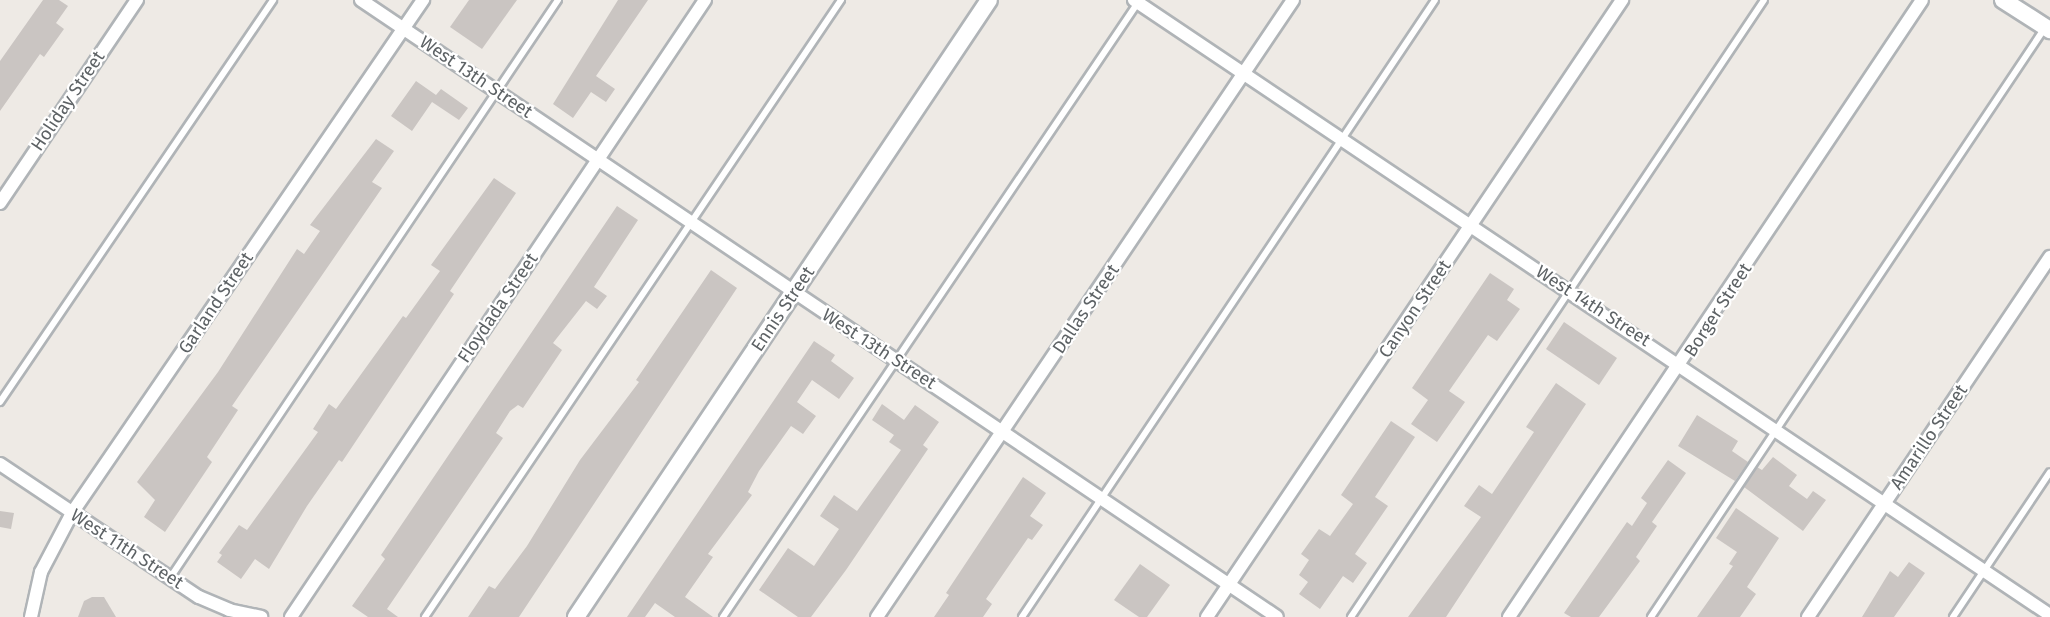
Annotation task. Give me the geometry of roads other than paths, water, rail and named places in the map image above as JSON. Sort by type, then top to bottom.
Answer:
[{"type":"main road","name":"Ennis Street","points":[[576,617],[989,0]]},
{"type":"main road","points":[[2003,0],[2048,28]]},
{"type":"street","name":"Holiday Street","points":[[0,203],[137,0]]},
{"type":"street","name":"West 13th Street","points":[[361,0],[794,294],[1004,432],[1277,617]]},
{"type":"street","name":"Garland Street","points":[[31,617],[41,572],[72,513],[423,0]]},
{"type":"street","name":"Floydada Street","points":[[291,617],[705,0]]},
{"type":"street","name":"Dallas Street","points":[[877,617],[1004,432],[1293,0]]},
{"type":"street","name":"Canyon Street","points":[[1207,617],[1622,0]]},
{"type":"street","name":"Borger Street","points":[[1509,617],[1682,364],[1922,0]]},
{"type":"street","name":"West 14th Street","points":[[1137,1],[1244,75],[1682,364],[1884,504],[2050,615]]},
{"type":"street","name":"Amarillo Street","points":[[1808,617],[2050,257]]},
{"type":"street","name":"West 11th Street","points":[[0,464],[170,578],[229,610],[261,617]]},
{"type":"lane","points":[[0,402],[273,0]]},
{"type":"lane","points":[[170,578],[558,0]]},
{"type":"lane","points":[[425,617],[842,0]]},
{"type":"lane","points":[[1022,617],[1435,0]]},
{"type":"lane","points":[[1351,617],[1764,0]]},
{"type":"lane","points":[[723,617],[897,362],[1137,1]]},
{"type":"lane","points":[[1651,617],[2048,28]]},
{"type":"lane","points":[[1953,617],[2050,472]]}]
